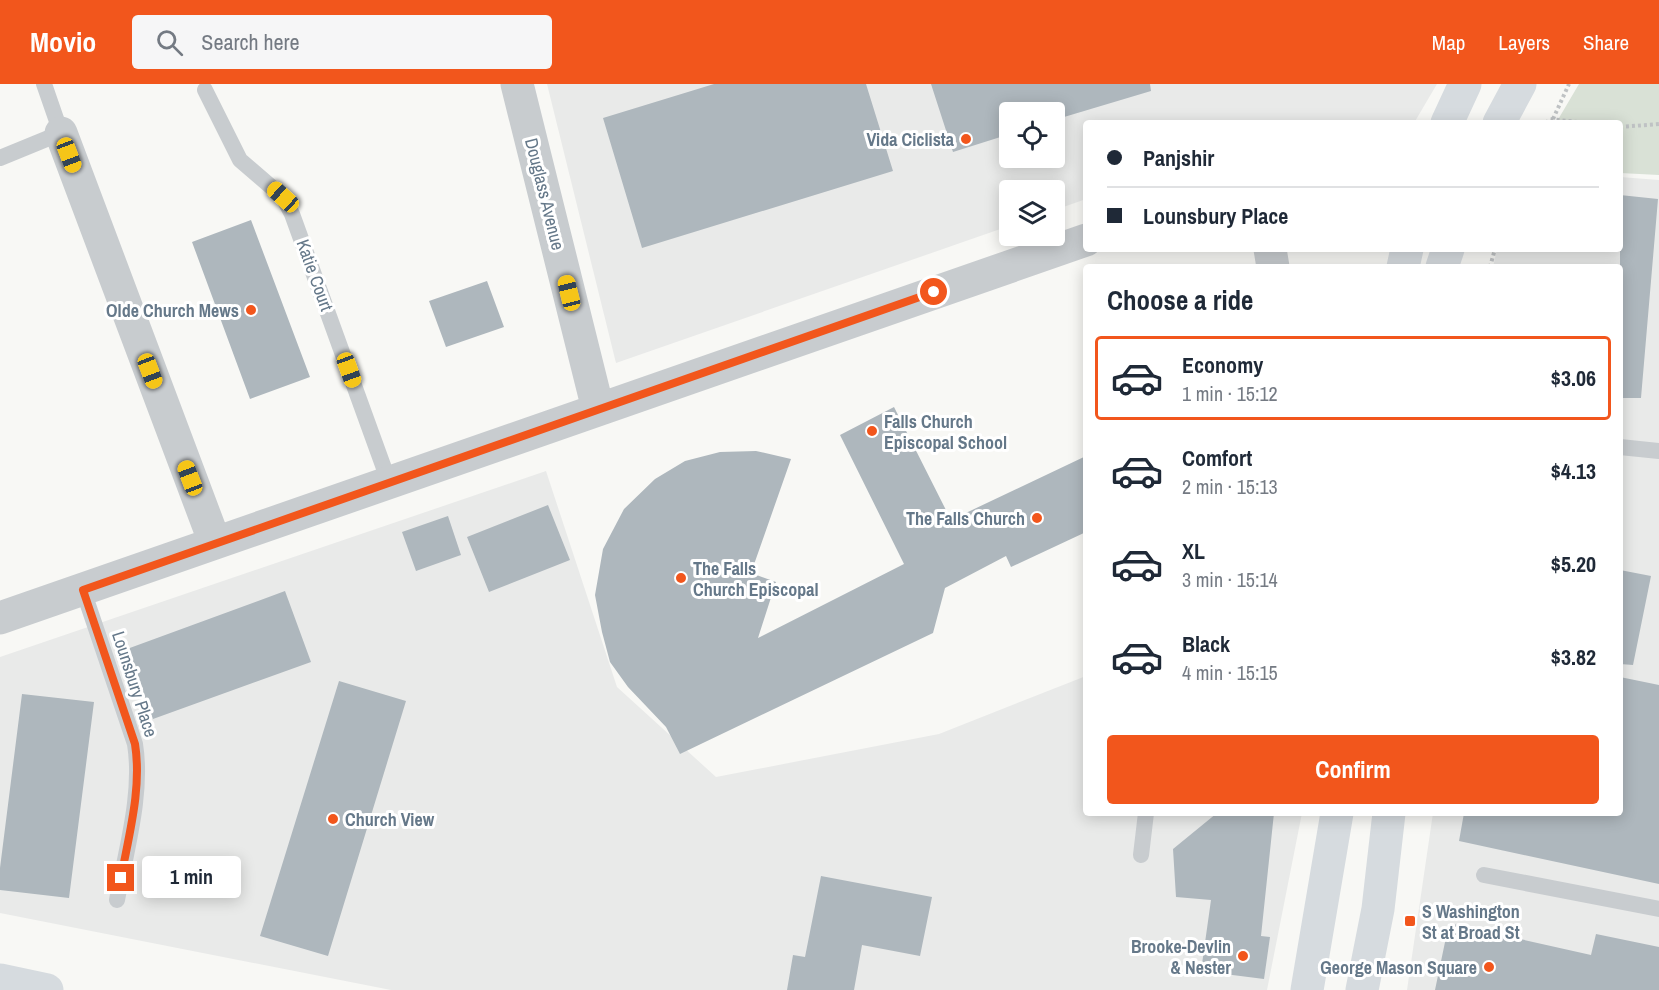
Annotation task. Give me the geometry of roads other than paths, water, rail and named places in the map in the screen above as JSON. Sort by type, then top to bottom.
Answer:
[{"type":"main road","points":[[1449,120],[1465,84]]},
{"type":"main road","points":[[1501,120],[1520,84]]},
{"type":"main road","points":[[1307,990],[1336,816]]},
{"type":"main road","points":[[1362,990],[1378,909],[1389,816]]},
{"type":"main road","points":[[0,980],[47,990]]},
{"type":"street","name":"Douglass Avenue","points":[[517,84],[598,409]]},
{"type":"street","points":[[61,133],[215,543]]},
{"type":"street","points":[[0,618],[1083,241]]},
{"type":"lane","points":[[0,158],[61,133],[45,84]]},
{"type":"lane","name":"Katie Court","points":[[205,90],[240,160],[283,197],[292,214],[389,482]]},
{"type":"lane","points":[[1623,447],[1659,451]]},
{"type":"lane","name":"Lounsbury Place","points":[[83,590],[135,744],[138,760],[137,789],[117,900]]},
{"type":"lane","points":[[1141,855],[1146,816]]},
{"type":"lane","points":[[1484,875],[1659,909]]},
{"type":"place","name":"Vida Ciclista","points":[[966,139]]},
{"type":"place","name":"Olde Church Mews","points":[[251,310]]},
{"type":"place","name":"Falls Church Episcopal School","points":[[872,431]]},
{"type":"place","name":"The Falls Church","points":[[1037,518]]},
{"type":"place","name":"The Falls Church Episcopal","points":[[681,578]]},
{"type":"place","name":"Church View","points":[[333,819]]},
{"type":"place","name":"S Washington St at Broad St","points":[[1410,921]]},
{"type":"place","name":"Brooke-Devlin & Nester","points":[[1243,956]]},
{"type":"place","name":"George Mason Square","points":[[1489,967]]}]
